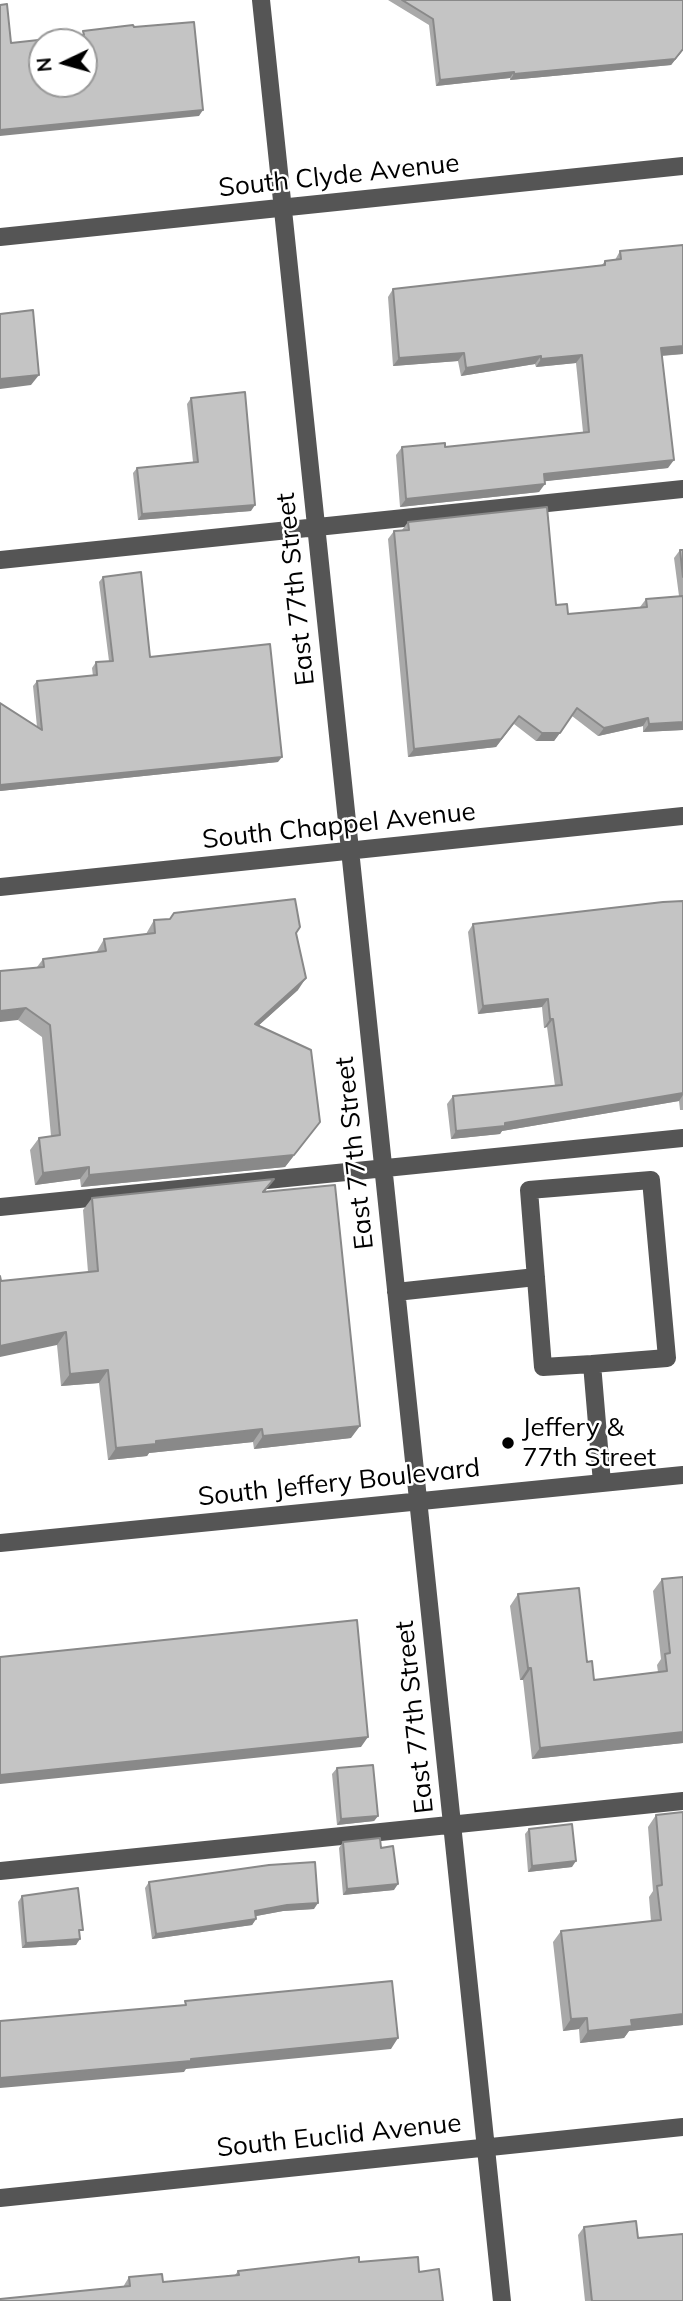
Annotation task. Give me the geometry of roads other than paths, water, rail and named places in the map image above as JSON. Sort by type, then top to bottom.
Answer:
[{"type":"street","name":"East 77th Street","points":[[261,0],[502,2301]]},
{"type":"street","name":"South Clyde Avenue","points":[[0,237],[683,166]]},
{"type":"street","points":[[0,560],[683,489]]},
{"type":"street","name":"South Chappel Avenue","points":[[0,887],[683,816]]},
{"type":"street","points":[[0,1207],[683,1138]]},
{"type":"street","points":[[651,1180],[667,1358],[592,1364],[543,1367],[529,1190],[651,1180]]},
{"type":"street","points":[[396,1292],[536,1278]]},
{"type":"street","points":[[592,1364],[602,1483]]},
{"type":"street","name":"South Jeffery Boulevard","points":[[0,1543],[683,1475]]},
{"type":"street","points":[[0,1871],[683,1801]]},
{"type":"street","name":"South Euclid Avenue","points":[[0,2198],[683,2127]]},
{"type":"place","name":"Jeffery & 77th Street","points":[[508,1443]]}]
